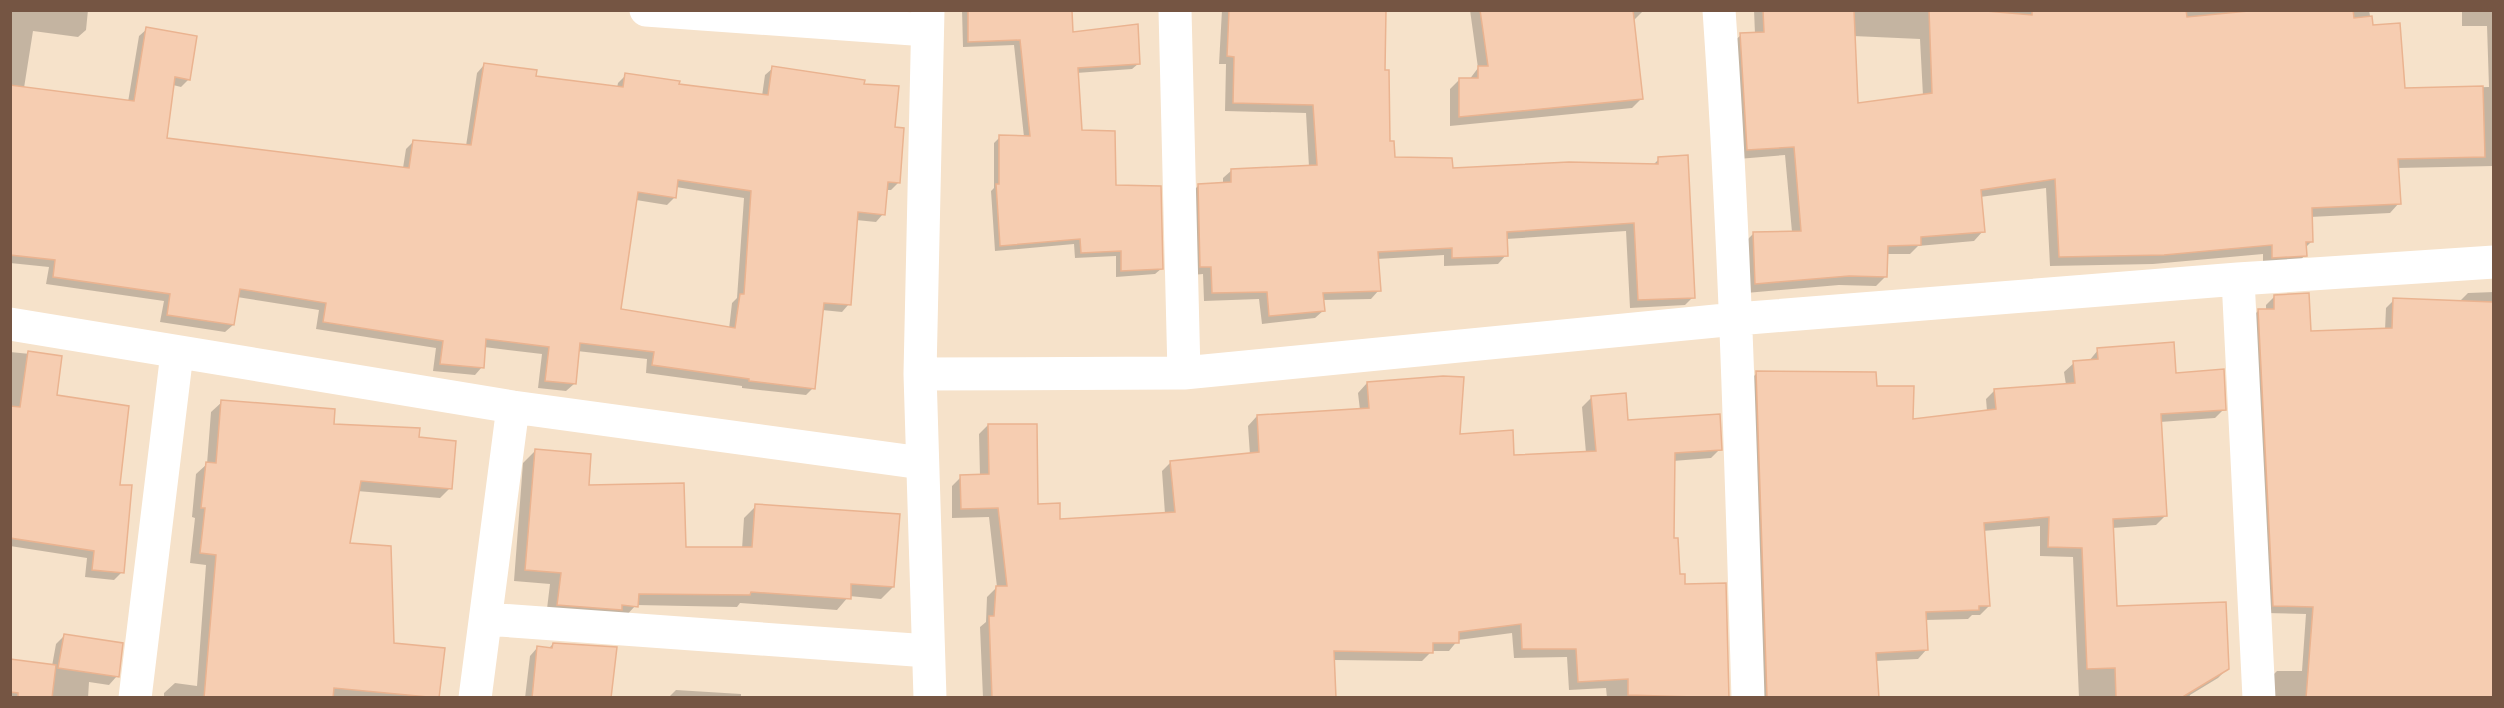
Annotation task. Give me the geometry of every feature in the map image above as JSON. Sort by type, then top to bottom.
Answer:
[{"type":"street","points":[[646,10],[928,20],[920,374],[930,698]]},
{"type":"street","points":[[1175,10],[1184,373]]},
{"type":"street","points":[[1719,10],[1728,134],[1736,319],[1748,698]]},
{"type":"street","points":[[920,374],[1184,373],[1736,319],[2238,279],[2493,262]]},
{"type":"street","points":[[2238,279],[2259,698]]},
{"type":"street","points":[[10,324],[513,407],[922,464]]},
{"type":"street","points":[[135,698],[177,353]]},
{"type":"street","points":[[475,698],[513,407]]},
{"type":"street","points":[[486,619],[928,651]]},
{"type":"shaded area","points":[[10,11],[2493,11],[2493,697],[11,697]]},
{"type":"building","points":[[968,10],[1072,11],[1073,32],[1138,24],[1140,64],[1078,68],[1082,130],[1115,131],[1116,185],[1161,186],[1163,269],[1121,271],[1121,251],[1081,253],[1080,239],[1000,246],[996,184],[999,184],[999,135],[1030,136],[1020,40],[968,42]]},
{"type":"building","points":[[1229,10],[1386,10],[1385,70],[1389,70],[1390,141],[1394,141],[1395,157],[1452,158],[1453,168],[1569,162],[1658,164],[1658,157],[1688,155],[1695,298],[1638,300],[1634,223],[1507,232],[1508,256],[1452,258],[1452,248],[1378,252],[1381,291],[1323,293],[1325,311],[1269,316],[1267,292],[1212,293],[1211,267],[1200,267],[1198,184],[1231,182],[1231,169],[1317,165],[1313,105],[1233,103],[1234,57],[1227,56]]},
{"type":"building","points":[[1480,10],[1633,10],[1643,99],[1459,117],[1459,78],[1478,78],[1478,66],[1488,66]]},
{"type":"building","points":[[1763,10],[1854,10],[1858,103],[1932,93],[1929,10],[1974,10],[2032,15],[2032,10],[2186,10],[2187,17],[2259,10],[2353,10],[2354,18],[2372,16],[2373,25],[2400,23],[2405,88],[2483,86],[2485,157],[2398,159],[2401,204],[2312,208],[2313,242],[2306,242],[2307,256],[2272,258],[2272,245],[2164,255],[2059,257],[2055,179],[1981,190],[1985,232],[1921,237],[1921,245],[1888,246],[1887,277],[1849,276],[1755,284],[1753,232],[1801,231],[1794,147],[1747,150],[1740,33],[1764,32]]},
{"type":"building","points":[[146,27],[197,36],[190,80],[175,77],[167,138],[409,168],[413,140],[471,145],[484,63],[537,70],[536,76],[623,87],[625,73],[680,81],[679,84],[768,95],[772,66],[865,80],[864,84],[899,86],[895,127],[904,128],[900,183],[888,182],[885,215],[858,212],[851,305],[824,303],[815,389],[652,365],[654,352],[580,343],[576,384],[545,381],[549,347],[486,339],[484,368],[440,364],[443,341],[323,322],[326,303],[240,289],[234,325],[167,315],[170,294],[53,277],[55,260],[10,255],[10,85],[134,101]],"holes":[[[678,180],[751,191],[744,294],[740,294],[735,328],[621,309],[638,192],[676,198]]]},
{"type":"building","points":[[2309,293],[2311,331],[2392,328],[2393,298],[2493,302],[2493,698],[2306,698],[2313,607],[2273,606],[2258,309],[2274,309],[2274,295]]},
{"type":"building","points":[[2174,342],[2176,373],[2224,369],[2226,410],[2161,414],[2167,516],[2113,519],[2117,606],[2226,602],[2229,669],[2181,698],[2116,698],[2115,668],[2087,669],[2082,548],[2048,547],[2049,517],[1984,523],[1990,606],[1979,606],[1979,610],[1926,612],[1928,650],[1876,653],[1879,698],[1767,698],[1756,371],[1876,372],[1877,386],[1914,386],[1913,419],[1996,409],[1994,389],[2075,383],[2073,361],[2098,359],[2097,348]]},
{"type":"building","points":[[28,351],[62,356],[57,395],[129,406],[120,485],[132,485],[124,573],[92,570],[94,551],[10,538],[10,406],[20,407]]},
{"type":"building","points":[[1443,376],[1464,377],[1460,434],[1513,430],[1514,455],[1596,451],[1591,396],[1626,393],[1628,420],[1720,414],[1722,450],[1675,453],[1674,538],[1678,538],[1680,574],[1685,574],[1685,584],[1726,583],[1729,698],[1628,695],[1628,679],[1578,682],[1576,649],[1522,649],[1521,624],[1459,632],[1459,643],[1433,643],[1433,653],[1334,651],[1336,698],[992,698],[989,616],[994,616],[996,586],[1007,586],[998,508],[961,509],[960,475],[989,474],[988,424],[1037,424],[1038,504],[1060,503],[1060,519],[1175,512],[1170,461],[1259,452],[1257,415],[1369,408],[1367,382]]},
{"type":"building","points":[[221,400],[335,409],[334,424],[420,428],[419,437],[456,441],[452,489],[361,481],[350,543],[391,546],[394,643],[445,648],[439,698],[334,688],[333,698],[204,698],[216,555],[200,553],[205,508],[201,508],[206,462],[216,463]]},
{"type":"building","points":[[535,449],[591,454],[589,485],[684,483],[686,547],[752,547],[755,504],[900,514],[894,587],[851,584],[851,599],[751,592],[750,595],[639,594],[638,607],[622,605],[622,610],[557,605],[561,573],[525,570]]},
{"type":"building","points":[[64,634],[123,643],[119,677],[58,668]]},
{"type":"building","points":[[553,643],[617,647],[611,698],[532,698],[537,646],[552,648]]},
{"type":"building","points":[[10,659],[56,665],[52,698],[18,698],[18,693],[10,692]]}]
